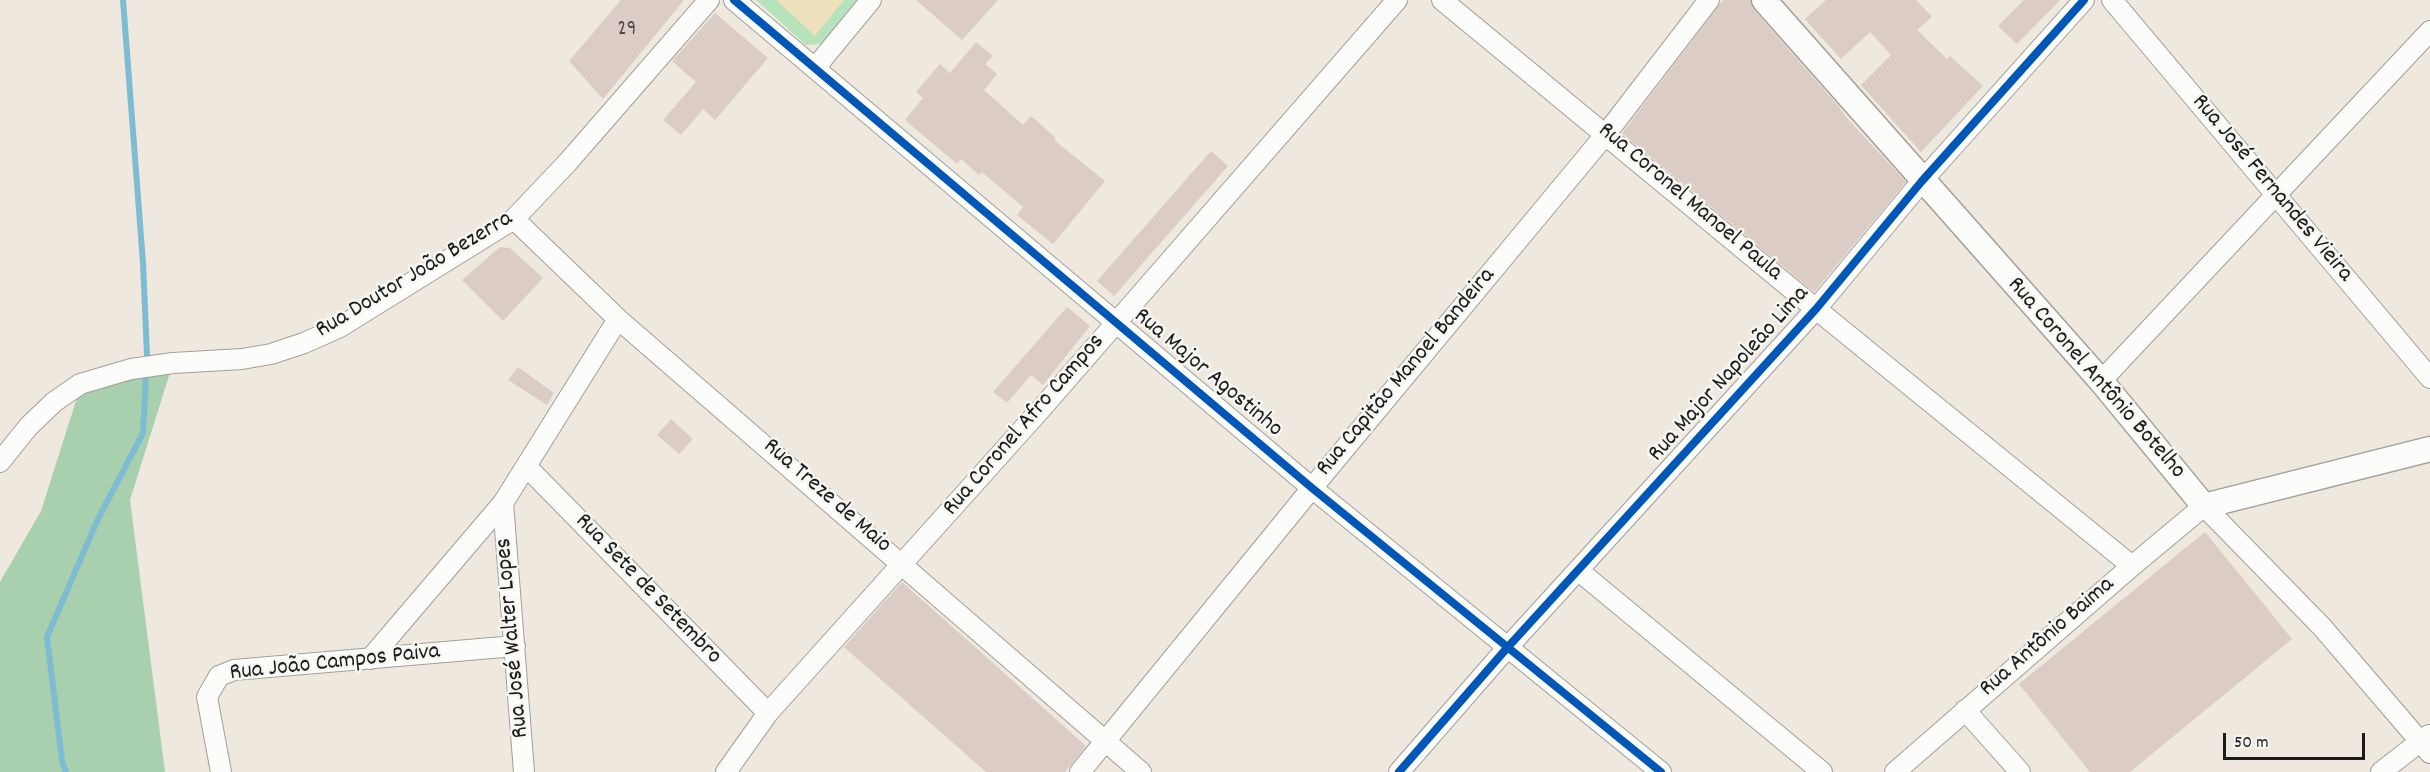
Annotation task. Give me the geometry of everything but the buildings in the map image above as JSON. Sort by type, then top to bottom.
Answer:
[{"type":"street","name":"Rua Doutor João Bezerra","points":[[0,462],[28,428],[69,390],[105,375],[131,369],[154,365],[242,359],[271,354],[304,343],[340,327],[514,219],[568,162],[709,0]]},
{"type":"street","name":"Rua Major Agostinho","points":[[734,0],[1312,488],[1661,772]]},
{"type":"street","points":[[815,68],[871,0]]},
{"type":"street","name":"Rua Coronel Afro Campos","points":[[729,771],[768,713],[1041,409],[1397,0]]},
{"type":"street","name":"Rua Coronel Manoel Paula","points":[[1442,0],[2132,566]]},
{"type":"street","name":"Rua Capitão Manoel Bandeira","points":[[1080,772],[1606,134],[1709,0]]},
{"type":"street","name":"Rua Coronel Antônio Botelho","points":[[1764,0],[2100,381],[2204,506],[2322,627],[2427,743]]},
{"type":"street","name":"Rua Major Napoleão Lima","points":[[1399,772],[1507,648],[1816,309],[1922,181],[2084,0]]},
{"type":"street","name":"Rua José Fernandes Vieira","points":[[2112,0],[2430,378]]},
{"type":"street","points":[[2100,381],[2430,31]]},
{"type":"street","name":"Rua Treze de Maio","points":[[514,219],[618,319],[1141,772]]},
{"type":"street","points":[[370,659],[503,503],[618,319]]},
{"type":"street","points":[[2204,506],[2430,449]]},
{"type":"street","name":"Rua Sete de Setembro","points":[[525,466],[768,713]]},
{"type":"street","name":"Rua José Walter Lopes","points":[[503,503],[525,772]]},
{"type":"street","name":"Rua Antônio Baima","points":[[1894,772],[2204,506]]},
{"type":"street","points":[[1579,571],[1822,772]]},
{"type":"street","name":"Rua João Campos Paiva","points":[[221,772],[207,697],[219,676],[234,670],[515,646]]},
{"type":"street","points":[[1965,710],[2020,772]]},
{"type":"street","points":[[2382,772],[2427,743]]},
{"type":"green space","points":[[756,0],[858,0],[821,44],[806,45]]},
{"type":"green space","points":[[173,363],[130,500],[165,772],[0,772],[0,582],[41,511],[82,382]]},
{"type":"sand","points":[[778,0],[844,0],[815,36]]},
{"type":"waterway","points":[[66,772],[62,761],[47,637],[98,519],[143,433],[147,355],[143,263],[123,0]]},
{"type":"cycle path","points":[[734,0],[1312,488],[1661,772]]},
{"type":"cycle path","points":[[1399,772],[1507,648],[1816,309],[1922,181],[2084,0]]}]
